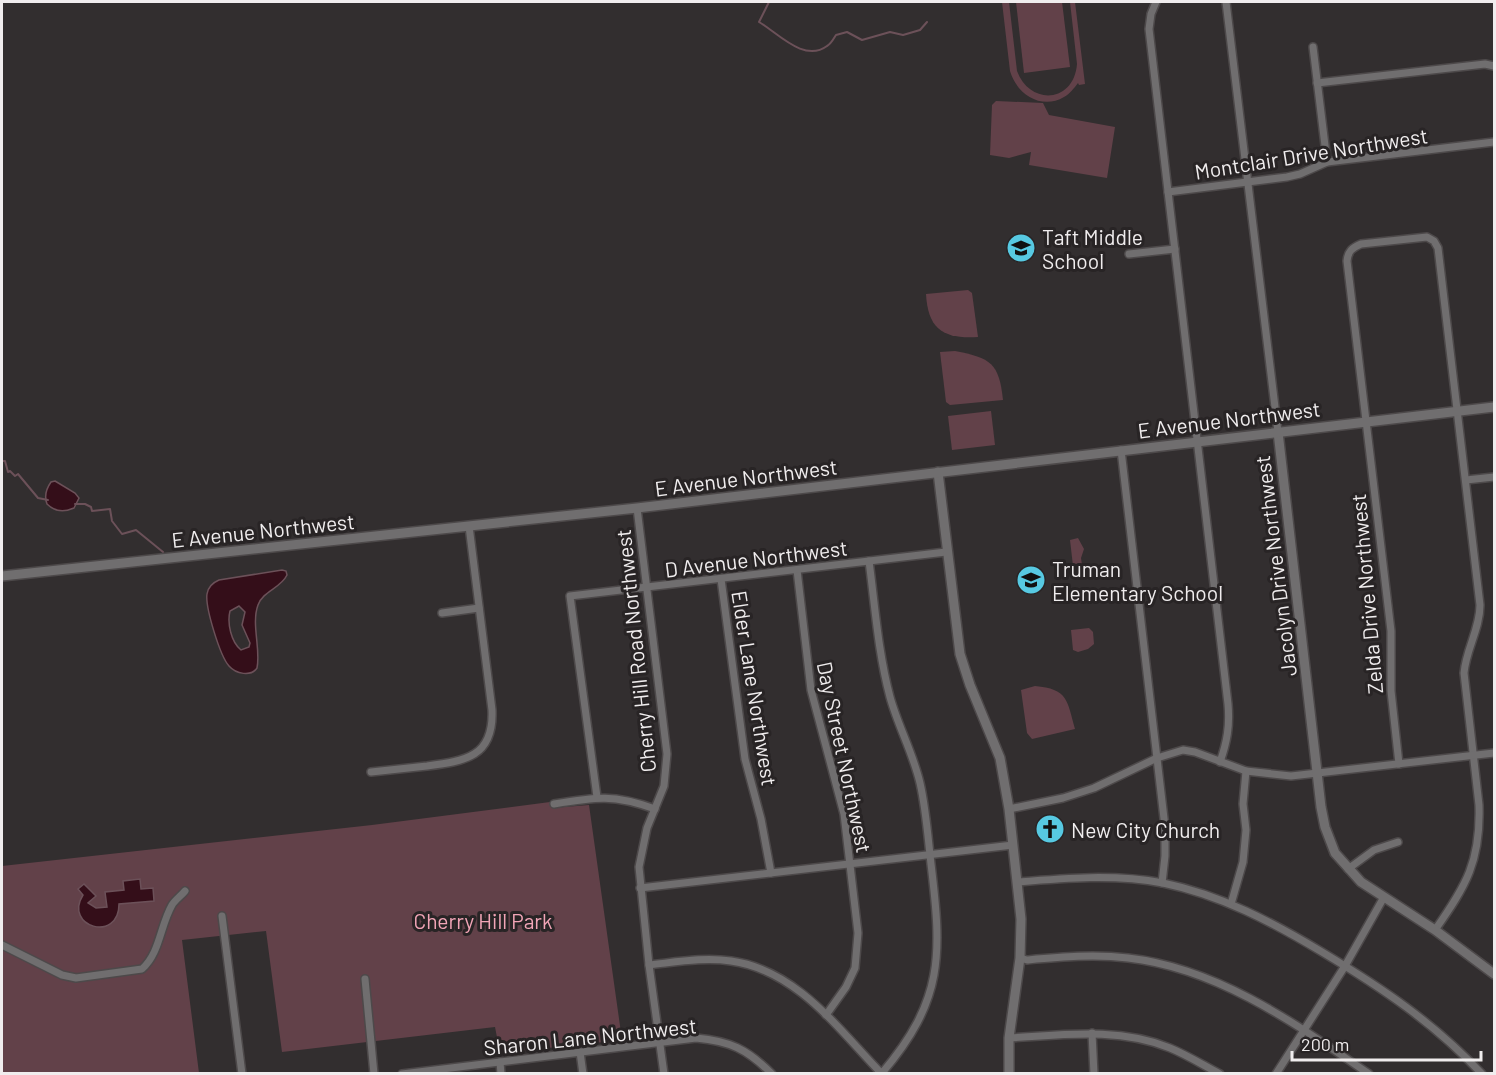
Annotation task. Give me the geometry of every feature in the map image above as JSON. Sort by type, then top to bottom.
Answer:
[{"type":"street","points":[[1156,2],[1151,14],[1149,29],[1230,723],[1228,741],[1220,762]]},
{"type":"street","name":"Jacolyn Drive Northwest","points":[[1227,2],[1317,773],[1323,817],[1329,839],[1335,853],[1361,882],[1436,930],[1494,972]]},
{"type":"street","points":[[1313,47],[1327,162]]},
{"type":"street","points":[[1317,83],[1485,64],[1494,66]]},
{"type":"street","name":"Montclair Drive Northwest","points":[[1168,192],[1300,174],[1327,162],[1494,142]]},
{"type":"street","name":"Zelda Drive Northwest","points":[[1399,764],[1391,691],[1391,631],[1347,261],[1348,253],[1352,248],[1360,244],[1427,237],[1434,241],[1438,248],[1458,411]]},
{"type":"street","points":[[1129,254],[1175,249]]},
{"type":"street","name":"E Avenue Northwest","points":[[2,576],[637,508],[1494,407]]},
{"type":"street","points":[[1436,930],[1463,888],[1472,869],[1478,850],[1480,826],[1464,673],[1466,659],[1477,630],[1480,605],[1458,411]]},
{"type":"street","points":[[1121,450],[1166,841],[1162,883]]},
{"type":"street","points":[[938,472],[960,654],[1000,758],[1009,809],[1021,919],[1020,958],[1009,1038],[1009,1074]]},
{"type":"street","points":[[1466,480],[1494,477]]},
{"type":"street","name":"Cherry Hill Road Northwest","points":[[637,508],[667,754],[664,786],[643,844],[639,867],[649,965],[664,1074]]},
{"type":"street","points":[[371,772],[464,760],[484,746],[493,722],[469,526]]},
{"type":"street","name":"D Avenue Northwest","points":[[597,797],[570,596],[946,552]]},
{"type":"street","points":[[649,965],[705,959],[733,961],[760,969],[797,988],[882,1073],[907,1043],[928,999],[938,952],[938,926],[921,784],[891,700],[883,668],[869,561]]},
{"type":"street","name":"Day Street Northwest","points":[[796,570],[811,690],[844,814],[858,933],[855,968],[846,987],[826,1015]]},
{"type":"street","name":"Elder Lane Northwest","points":[[721,579],[745,759],[761,819],[771,873]]},
{"type":"street","points":[[442,613],[479,608]]},
{"type":"street","points":[[1009,809],[1064,798],[1094,788],[1171,752],[1183,750],[1195,752],[1246,771],[1291,776],[1494,753]]},
{"type":"street","points":[[1231,904],[1243,862],[1245,830],[1243,804],[1246,771]]},
{"type":"street","points":[[554,804],[597,797],[623,799],[655,809]]},
{"type":"street","points":[[1348,869],[1374,850],[1398,842]]},
{"type":"street","points":[[640,888],[1013,845]]},
{"type":"street","points":[[1017,882],[1072,877],[1162,883],[1231,904],[1273,923],[1406,1005],[1440,1033],[1482,1074]]},
{"type":"street","points":[[2,945],[62,975],[76,978],[142,969],[154,953],[172,906],[185,891]]},
{"type":"street","points":[[1276,1074],[1345,966],[1384,897]]},
{"type":"street","points":[[222,916],[242,1074]]},
{"type":"street","points":[[1020,958],[1027,960],[1092,955],[1130,958],[1202,977],[1247,997],[1305,1030],[1369,1074]]},
{"type":"street","points":[[365,979],[374,1074]]},
{"type":"street","points":[[1009,1038],[1092,1034],[1139,1039],[1168,1047],[1220,1074]]},
{"type":"street","points":[[1092,1034],[1094,1074]]},
{"type":"street","name":"Sharon Lane Northwest","points":[[402,1074],[696,1038],[720,1040],[740,1048],[759,1061],[772,1074]]},
{"type":"street","points":[[580,1052],[583,1074]]},
{"type":"street","points":[[500,1062],[501,1074]]},
{"type":"green space","points":[[1002,2],[1009,2],[1017,71],[1031,90],[1051,95],[1060,93],[1074,77],[1077,64],[1070,2],[1075,2],[1085,84],[1079,85],[1078,83],[1068,94],[1056,101],[1039,101],[1024,93],[1013,80],[1010,71]]},
{"type":"green space","points":[[1016,2],[1062,2],[1070,67],[1024,73]]},
{"type":"green space","points":[[996,101],[1043,103],[1049,115],[1115,127],[1107,178],[1029,165],[1031,152],[1009,158],[990,155],[992,105]]},
{"type":"green space","points":[[968,290],[972,293],[978,337],[956,336],[940,330],[930,316],[926,294]]},
{"type":"green space","points":[[955,351],[977,356],[991,364],[999,378],[1003,400],[950,405],[946,402],[940,352]]},
{"type":"green space","points":[[991,411],[995,445],[952,450],[948,416]]},
{"type":"green space","points":[[1078,538],[1084,549],[1081,558],[1082,565],[1073,566],[1070,540]]},
{"type":"green space","points":[[1089,628],[1093,632],[1094,644],[1078,652],[1073,650],[1071,630]]},
{"type":"green space","points":[[1035,686],[1060,693],[1068,703],[1075,729],[1032,739],[1027,733],[1021,690]]},
{"type":"green space","name":"Cherry Hill Park","points":[[550,802],[552,808],[589,805],[622,1040],[500,1053],[495,1027],[282,1052],[266,931],[182,940],[199,1073],[2,1073],[2,866],[372,825]]},
{"type":"shaded area","points":[[55,481],[79,498],[74,508],[60,511],[47,504],[47,490],[51,482]]},
{"type":"shaded area","points":[[286,571],[287,575],[281,583],[264,596],[258,605],[255,620],[258,661],[257,668],[251,673],[239,673],[232,669],[225,661],[218,642],[208,609],[207,594],[214,582]],"holes":[[[239,606],[245,612],[242,625],[250,643],[249,647],[241,650],[232,637],[229,616],[230,611]]]},
{"type":"shaded area","points":[[140,879],[141,889],[153,888],[154,901],[119,904],[117,916],[111,924],[102,927],[86,922],[80,915],[79,906],[83,895],[78,889],[84,884],[96,896],[88,903],[96,908],[107,907],[105,892],[124,890],[123,881]]},
{"type":"waterway","points":[[769,2],[759,22],[800,49],[809,51],[827,46],[836,35],[847,32],[862,40],[890,32],[903,35],[920,30],[927,22]]},
{"type":"waterway","points":[[2,457],[8,472],[10,471],[15,476],[18,474],[38,498],[48,500]]},
{"type":"waterway","points":[[75,504],[85,504],[91,507],[92,511],[110,509],[112,521],[122,534],[136,530],[163,552]]},
{"type":"place","name":"Taft Middle School","points":[[1021,248]]},
{"type":"place","name":"Truman Elementary School","points":[[1031,580]]},
{"type":"place","name":"New City Church","points":[[1050,829]]}]
